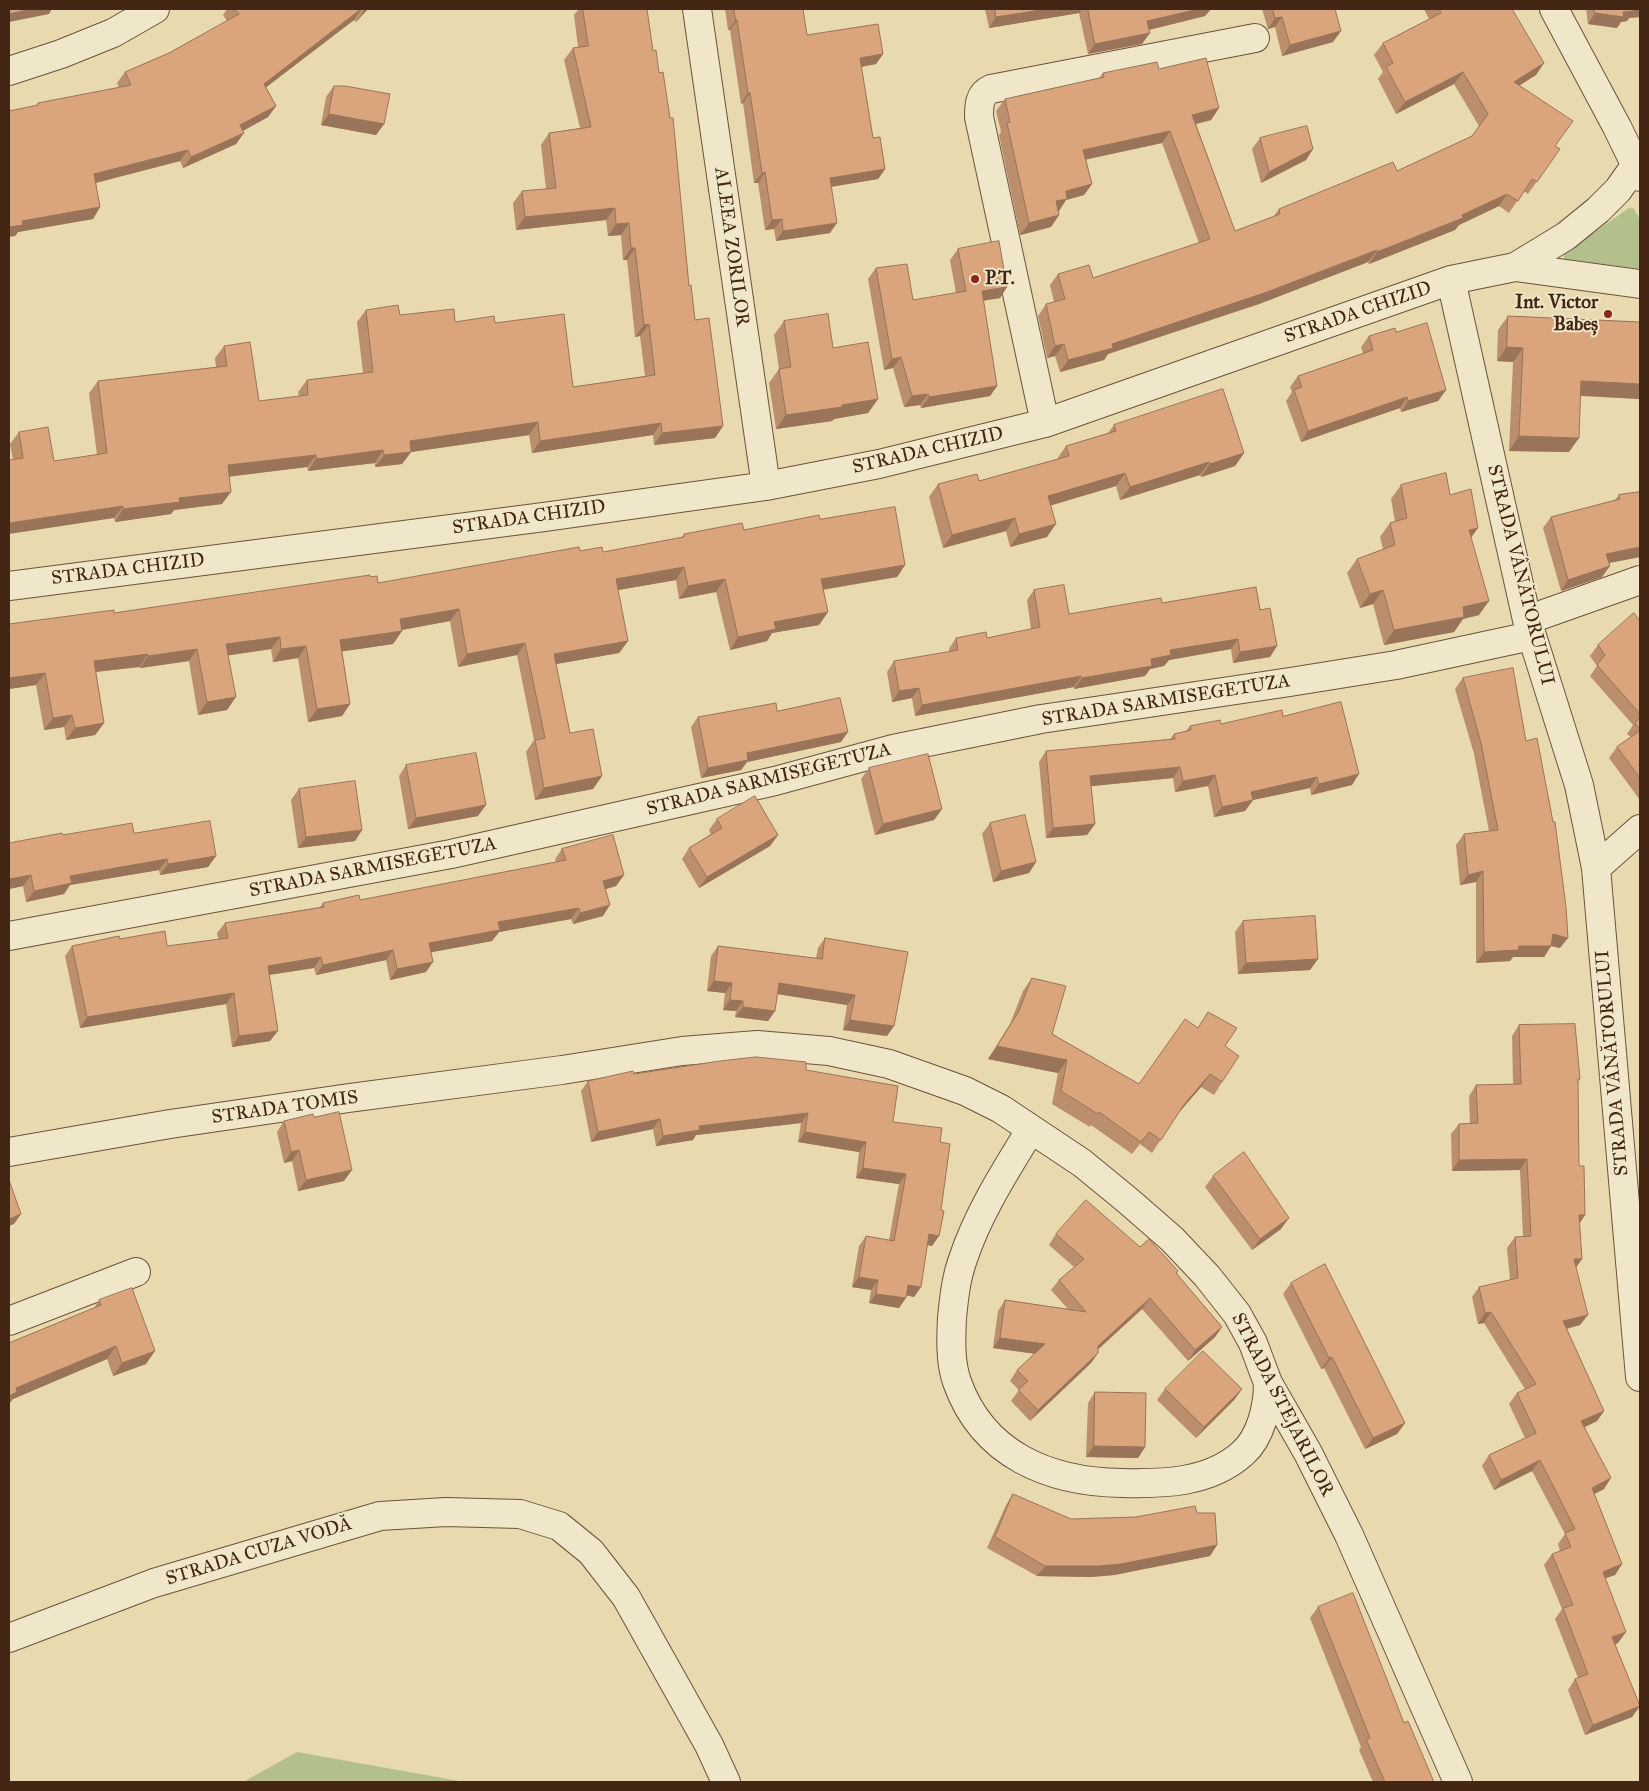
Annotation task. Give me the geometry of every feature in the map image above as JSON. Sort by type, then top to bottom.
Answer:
[{"type":"street","points":[[9,71],[60,54],[113,33],[155,9]]},
{"type":"street","name":"ALEEA ZORILOR","points":[[697,9],[766,486]]},
{"type":"street","points":[[1554,9],[1639,167]]},
{"type":"street","points":[[1045,423],[979,117],[980,100],[986,91],[991,89],[1255,38]]},
{"type":"street","name":"STRADA CHIZID","points":[[9,586],[544,517],[766,486],[879,464],[1045,423],[1450,280],[1515,266],[1566,236],[1598,210],[1639,167]]},
{"type":"street","points":[[1515,266],[1640,284]]},
{"type":"street","name":"STRADA VÂNĂTORULUI","points":[[1450,280],[1529,628],[1580,786],[1596,868],[1640,1377]]},
{"type":"street","name":"STRADA SARMISEGETUZA","points":[[9,936],[451,854],[775,781],[902,747],[1041,719],[1290,682],[1396,664],[1529,628],[1640,580]]},
{"type":"street","points":[[1596,868],[1640,828]]},
{"type":"street","name":"STRADA STEJARILOR","points":[[562,1070],[682,1051],[757,1045],[829,1051],[889,1064],[965,1091],[1001,1109],[1082,1163],[1172,1239],[1207,1276],[1237,1314],[1253,1344],[1268,1384],[1308,1453],[1349,1535],[1458,1782]]},
{"type":"street","name":"STRADA TOMIS","points":[[9,1152],[170,1124],[562,1070]]},
{"type":"street","points":[[1032,1129],[980,1218],[962,1259],[954,1296],[951,1334],[952,1362],[956,1381],[970,1410],[984,1430],[1002,1447],[1032,1465],[1064,1477],[1099,1483],[1170,1483],[1203,1476],[1227,1465],[1245,1452],[1260,1428],[1268,1401],[1268,1384]]},
{"type":"street","points":[[9,1321],[136,1272]]},
{"type":"street","name":"STRADA CUZA VODĂ","points":[[9,1638],[154,1583],[380,1516],[446,1512],[520,1514],[559,1526],[591,1552],[620,1589],[674,1681],[709,1745],[726,1782]]},
{"type":"green space","points":[[1629,208],[1634,209],[1640,220],[1640,269],[1564,259],[1564,254],[1569,250]]},
{"type":"green space","points":[[297,1752],[465,1782],[243,1782]]},
{"type":"building","points":[[9,9],[31,9],[9,14]]},
{"type":"building","points":[[234,9],[361,9],[264,84],[276,106],[240,125],[244,133],[191,157],[188,150],[94,174],[100,207],[22,221],[23,225],[9,227],[9,111],[38,105],[38,103],[131,85],[125,72],[169,53],[239,14]]},
{"type":"building","points":[[583,9],[647,9],[653,51],[656,50],[659,73],[663,72],[670,118],[673,118],[689,286],[691,285],[695,320],[709,318],[723,426],[662,433],[661,423],[540,441],[538,422],[410,441],[411,452],[384,455],[383,450],[316,459],[316,455],[228,465],[231,492],[179,498],[180,502],[123,509],[123,506],[9,523],[9,460],[23,458],[19,432],[48,427],[54,461],[107,453],[98,381],[227,366],[224,346],[250,342],[259,401],[308,395],[307,380],[373,372],[366,310],[398,305],[400,315],[454,309],[455,322],[494,316],[495,323],[564,314],[573,387],[655,375],[649,324],[644,325],[635,248],[631,248],[629,223],[616,224],[615,208],[525,217],[522,191],[556,188],[549,133],[591,127],[573,48],[588,46]]},
{"type":"building","points":[[734,9],[803,9],[807,35],[878,24],[883,54],[860,58],[873,138],[880,137],[885,169],[830,178],[837,223],[783,231],[782,219],[772,220],[765,172],[762,173],[750,93],[748,93]]},
{"type":"building","points":[[995,9],[1047,9],[996,17]]},
{"type":"building","points":[[1088,9],[1199,9],[1147,21],[1150,33],[1095,44]]},
{"type":"building","points":[[1273,9],[1335,9],[1341,31],[1290,45],[1282,17],[1275,18]]},
{"type":"building","points":[[1439,9],[1512,9],[1544,63],[1514,82],[1573,121],[1555,146],[1560,149],[1537,182],[1532,179],[1518,201],[1507,194],[1462,215],[1463,218],[1377,252],[1377,250],[1267,292],[1112,344],[1113,348],[1068,360],[1064,344],[1055,346],[1046,304],[1065,299],[1058,274],[1089,265],[1093,278],[1210,239],[1170,131],[1083,150],[1092,184],[1066,191],[1067,199],[1056,201],[1059,215],[1029,223],[1007,123],[1010,122],[1005,99],[1104,77],[1103,73],[1157,62],[1159,69],[1206,58],[1219,108],[1192,115],[1235,231],[1280,214],[1279,209],[1393,162],[1397,171],[1472,136],[1488,114],[1463,72],[1405,102],[1386,67],[1393,63],[1383,43],[1441,13]]},
{"type":"building","points":[[1594,9],[1634,9],[1634,11],[1623,12],[1624,17],[1595,13]]},
{"type":"building","points":[[334,86],[345,86],[390,94],[384,124],[329,114]]},
{"type":"building","points":[[1307,126],[1313,149],[1269,172],[1260,138]]},
{"type":"building","points":[[999,241],[1007,287],[982,291],[997,386],[929,397],[928,394],[912,396],[901,357],[892,359],[876,268],[907,264],[913,300],[966,291],[958,249]]},
{"type":"building","points":[[828,314],[833,348],[868,342],[878,399],[842,405],[842,407],[786,415],[779,369],[791,367],[784,321]]},
{"type":"building","points":[[1508,316],[1640,322],[1640,384],[1581,381],[1579,438],[1519,436],[1523,348],[1507,347]]},
{"type":"building","points":[[1427,323],[1446,390],[1408,401],[1407,397],[1308,431],[1294,390],[1302,387],[1298,376],[1373,350],[1369,336],[1395,328],[1396,332]]},
{"type":"building","points":[[1223,389],[1244,453],[1130,487],[1125,473],[1048,496],[1056,524],[1019,534],[1015,518],[952,535],[938,484],[977,474],[979,481],[1069,456],[1066,446],[1116,431],[1114,425]]},
{"type":"building","points":[[1446,473],[1450,495],[1471,489],[1478,528],[1469,530],[1489,601],[1463,607],[1464,617],[1394,630],[1383,590],[1370,594],[1357,559],[1395,545],[1390,523],[1407,518],[1401,485]]},
{"type":"building","points":[[1640,492],[1640,547],[1606,554],[1610,566],[1568,580],[1551,517],[1620,499],[1619,495]]},
{"type":"building","points":[[895,507],[905,565],[821,579],[828,612],[774,622],[776,629],[738,637],[725,579],[688,586],[684,567],[616,579],[628,641],[554,654],[570,733],[593,729],[602,776],[544,788],[535,740],[545,738],[525,643],[467,654],[459,609],[400,619],[402,631],[340,640],[350,704],[317,709],[306,646],[281,649],[280,637],[226,644],[236,697],[207,702],[197,649],[94,661],[104,723],[75,728],[72,715],[53,718],[45,673],[9,678],[9,624],[114,610],[114,613],[370,575],[370,577],[377,576],[378,583],[579,547],[580,551],[602,547],[603,552],[684,537],[684,534],[742,523],[744,530],[819,515],[820,519]]},
{"type":"building","points":[[1064,585],[1069,614],[1161,598],[1162,603],[1256,587],[1260,610],[1270,608],[1277,646],[1240,652],[1238,639],[1170,650],[1171,655],[1151,659],[1152,666],[1082,678],[1081,676],[922,705],[919,688],[899,691],[894,661],[958,650],[956,638],[986,632],[987,638],[1040,627],[1034,590]]},
{"type":"building","points":[[1634,613],[1640,621],[1640,714],[1597,665],[1605,655],[1598,645]]},
{"type":"building","points":[[1513,668],[1526,741],[1537,738],[1553,822],[1555,822],[1568,938],[1553,934],[1551,946],[1519,946],[1518,950],[1484,952],[1483,871],[1468,875],[1464,834],[1498,830],[1481,743],[1463,678]]},
{"type":"building","points":[[840,698],[848,732],[747,753],[748,760],[708,768],[698,717],[776,703],[777,711]]},
{"type":"building","points":[[1341,702],[1359,774],[1319,784],[1317,777],[1251,792],[1253,800],[1222,807],[1215,775],[1183,781],[1180,767],[1090,776],[1095,824],[1053,828],[1046,751],[1175,739],[1174,734],[1191,730],[1190,726],[1220,720],[1221,724],[1282,710],[1283,716]]},
{"type":"building","points":[[1640,718],[1640,729],[1635,723]]},
{"type":"building","points":[[1640,731],[1640,778],[1617,747]]},
{"type":"building","points":[[476,753],[486,805],[416,818],[406,765]]},
{"type":"building","points":[[928,754],[942,809],[883,824],[869,768]]},
{"type":"building","points":[[355,781],[362,830],[306,837],[299,789]]},
{"type":"building","points":[[755,796],[778,835],[707,877],[689,848],[722,828],[717,819]]},
{"type":"building","points":[[1025,815],[1036,862],[1001,871],[990,823]]},
{"type":"building","points":[[210,821],[216,856],[168,864],[167,859],[70,876],[72,883],[34,891],[31,875],[9,879],[9,843],[132,823],[134,833]]},
{"type":"building","points":[[613,835],[624,875],[603,881],[610,905],[580,913],[579,908],[498,922],[500,930],[429,943],[433,962],[397,969],[393,950],[323,965],[321,957],[268,966],[278,1031],[239,1036],[234,993],[87,1017],[72,946],[119,936],[120,939],[165,931],[167,946],[228,938],[225,923],[324,907],[323,903],[359,895],[360,900],[566,860],[562,849]]},
{"type":"building","points":[[1315,916],[1318,959],[1246,963],[1243,921]]},
{"type":"building","points":[[825,938],[908,952],[894,1026],[850,1020],[855,995],[779,983],[775,1011],[743,1007],[743,1001],[730,1000],[732,983],[714,981],[718,946],[822,959]]},
{"type":"building","points":[[1032,978],[1066,986],[1052,1034],[1139,1084],[1185,1019],[1198,1028],[1208,1012],[1237,1028],[1225,1046],[1239,1056],[1222,1082],[1210,1074],[1183,1106],[1161,1140],[1149,1132],[1141,1142],[1099,1112],[1098,1114],[1061,1091],[1067,1060],[997,1046],[1019,1011]]},
{"type":"building","points":[[1575,1024],[1580,1079],[1578,1079],[1579,1166],[1584,1166],[1585,1215],[1579,1215],[1582,1259],[1574,1259],[1588,1315],[1563,1321],[1604,1411],[1581,1421],[1611,1478],[1592,1488],[1622,1564],[1603,1572],[1626,1632],[1612,1637],[1640,1706],[1593,1725],[1575,1679],[1588,1674],[1563,1608],[1573,1605],[1552,1554],[1571,1547],[1565,1533],[1575,1529],[1540,1460],[1501,1480],[1489,1455],[1536,1433],[1517,1393],[1536,1384],[1491,1312],[1485,1313],[1479,1287],[1518,1278],[1515,1237],[1531,1236],[1527,1159],[1459,1160],[1459,1124],[1478,1123],[1476,1085],[1521,1084],[1519,1025]]},
{"type":"building","points":[[756,1057],[806,1062],[806,1070],[898,1086],[893,1122],[942,1128],[940,1142],[950,1144],[941,1210],[944,1211],[939,1236],[929,1234],[921,1287],[908,1285],[906,1298],[876,1294],[878,1280],[859,1277],[866,1236],[894,1241],[906,1174],[863,1168],[866,1142],[805,1132],[808,1113],[699,1126],[700,1130],[663,1136],[660,1119],[598,1132],[588,1081],[633,1071],[634,1074]]},
{"type":"building","points":[[339,1112],[352,1170],[306,1180],[299,1150],[291,1152],[284,1121],[313,1114],[314,1117]]},
{"type":"building","points":[[1244,1152],[1289,1218],[1260,1239],[1213,1176]]},
{"type":"building","points":[[9,1180],[21,1214],[9,1219]]},
{"type":"building","points":[[1086,1200],[1140,1247],[1149,1239],[1178,1271],[1176,1273],[1222,1327],[1195,1350],[1150,1298],[1098,1346],[1098,1353],[1038,1410],[1018,1390],[1028,1381],[1017,1370],[1045,1344],[1000,1338],[1005,1300],[1086,1312],[1059,1280],[1084,1259],[1056,1234]]},
{"type":"building","points":[[1325,1264],[1405,1423],[1373,1438],[1332,1357],[1329,1358],[1291,1283]]},
{"type":"building","points":[[132,1288],[155,1351],[122,1363],[116,1346],[16,1388],[17,1392],[9,1396],[9,1343],[101,1305],[99,1300]]},
{"type":"building","points":[[1203,1351],[1242,1389],[1204,1427],[1165,1389]]},
{"type":"building","points":[[1095,1392],[1146,1393],[1145,1447],[1094,1446]]},
{"type":"building","points":[[1013,1494],[1071,1519],[1136,1517],[1195,1506],[1197,1513],[1215,1513],[1217,1545],[1121,1564],[1045,1566],[995,1537]]},
{"type":"building","points":[[1353,1593],[1404,1723],[1408,1721],[1434,1782],[1385,1782],[1366,1739],[1370,1738],[1318,1607]]},
{"type":"place","name":"P.T.","points":[[975,279]]},
{"type":"place","name":"Int. Victor Babeș","points":[[1608,314]]}]
